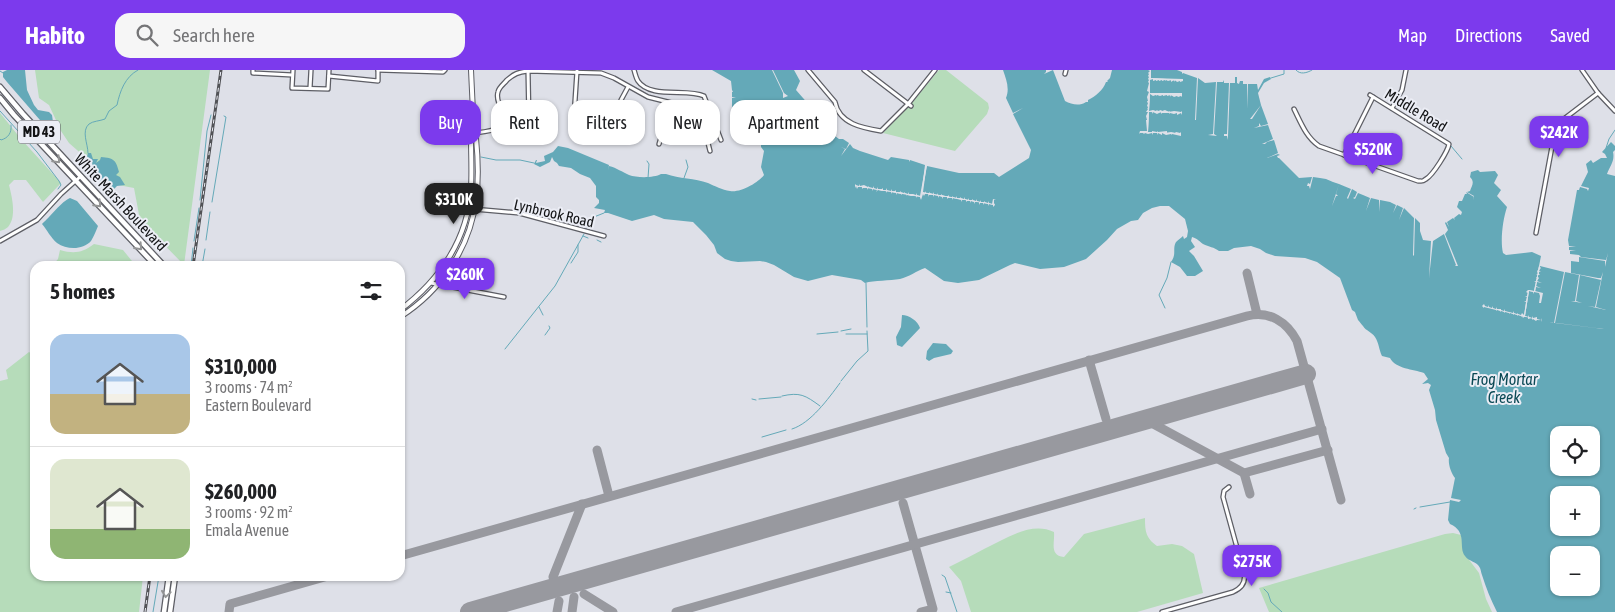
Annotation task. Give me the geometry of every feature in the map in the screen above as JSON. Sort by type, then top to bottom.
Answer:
[{"type":"main road","points":[[471,70],[472,100]]},
{"type":"main road","name":"White Marsh Boulevard","points":[[0,87],[159,261]]},
{"type":"main road","name":"White Marsh Boulevard","points":[[0,98],[151,261]]},
{"type":"main road","points":[[405,306],[431,283],[447,262],[457,243],[468,209],[471,189],[471,145]]},
{"type":"main road","points":[[405,313],[423,300],[449,270],[468,233],[474,210],[478,172],[476,145]]},
{"type":"main road","points":[[164,612],[168,581]]},
{"type":"main road","points":[[170,612],[174,581]]},
{"type":"street","points":[[253,70],[253,73],[293,72],[292,88],[328,89],[329,70]]},
{"type":"street","points":[[310,88],[311,70]]},
{"type":"street","points":[[329,76],[378,81],[378,70],[443,72],[446,70]]},
{"type":"street","points":[[634,70],[639,82],[656,91],[704,96],[721,140]]},
{"type":"street","points":[[808,70],[835,102],[839,114],[859,126],[881,131],[910,105],[935,70]]},
{"type":"street","points":[[864,70],[910,105]]},
{"type":"street","points":[[1392,108],[1402,90],[1406,70]]},
{"type":"street","points":[[1582,70],[1598,93],[1615,111]]},
{"type":"street","points":[[528,71],[529,100]]},
{"type":"street","points":[[481,131],[494,130],[499,127],[502,116],[497,97],[499,89],[515,74],[528,71],[601,73],[614,78],[648,98],[656,100]]},
{"type":"street","points":[[575,100],[577,71]]},
{"type":"street","points":[[621,100],[628,86]]},
{"type":"street","points":[[1536,233],[1556,125],[1598,93]]},
{"type":"street","name":"Middle Road","points":[[1371,96],[1392,108],[1449,145],[1448,150],[1430,176],[1423,181],[1418,181],[1344,155],[1371,96]]},
{"type":"street","points":[[1294,109],[1305,131],[1312,140],[1323,148],[1344,155]]},
{"type":"street","points":[[709,145],[710,151]]},
{"type":"street","points":[[0,241],[37,220],[81,176]]},
{"type":"street","name":"Lynbrook Road","points":[[468,209],[519,213],[604,236]]},
{"type":"street","points":[[431,283],[504,297]]},
{"type":"street","points":[[1162,612],[1233,592],[1240,589],[1243,585],[1245,580],[1244,573],[1223,497],[1224,491],[1229,486]]},
{"type":"green space","points":[[35,70],[210,70],[185,261],[180,261],[140,220],[134,188],[113,184],[69,143],[49,105],[39,98]]},
{"type":"green space","points":[[939,70],[946,70],[988,103],[989,108],[987,114],[955,151],[883,133],[915,99]]},
{"type":"green space","points":[[0,113],[61,183],[43,202],[26,180],[14,180],[9,185],[13,207],[11,223],[0,231]]},
{"type":"green space","points":[[94,244],[123,250],[132,261],[56,261],[60,250],[78,252]]},
{"type":"green space","points":[[30,353],[30,581],[142,581],[139,612],[0,612],[0,381],[8,379],[6,370]]},
{"type":"green space","points":[[1145,518],[1147,534],[1150,540],[1157,546],[1172,544],[1182,546],[1194,554],[1203,593],[1137,612],[971,612],[961,581],[949,567],[1009,536],[1036,529],[1054,532],[1056,554],[1064,557],[1084,534]]},
{"type":"green space","points":[[1445,534],[1461,535],[1464,553],[1479,573],[1486,599],[1492,612],[1269,612],[1259,588]]},
{"type":"water","points":[[7,70],[25,70],[27,90],[34,105],[38,110],[49,112],[52,115],[53,122],[50,127],[46,127],[3,77],[3,72]]},
{"type":"water","name":"Frog Mortar Creek","points":[[712,70],[772,70],[783,93],[783,98],[788,96],[784,93],[773,70],[794,70],[800,81],[796,90],[805,100],[732,100],[732,98],[736,97],[732,97],[731,81]]},
{"type":"water","name":"Frog Mortar Creek","points":[[1003,70],[1046,70],[1044,74],[1053,70],[1065,101],[1081,104],[1088,102],[1103,88],[1110,78],[1112,70],[1150,70],[1147,132],[1140,133],[1181,133],[1148,132],[1149,112],[1182,112],[1149,111],[1150,94],[1181,96],[1181,94],[1150,93],[1150,79],[1183,81],[1150,78],[1151,70],[1177,70],[1182,72],[1182,74],[1197,78],[1195,120],[1198,78],[1205,83],[1216,82],[1213,134],[1208,135],[1217,136],[1214,134],[1217,82],[1223,82],[1224,80],[1224,83],[1229,83],[1227,134],[1224,134],[1224,136],[1227,136],[1227,140],[1230,83],[1235,83],[1235,77],[1237,77],[1237,83],[1239,84],[1240,81],[1243,81],[1243,84],[1247,84],[1247,109],[1248,84],[1257,84],[1258,90],[1264,79],[1270,77],[1271,79],[1264,83],[1258,93],[1268,124],[1261,126],[1259,123],[1259,126],[1254,128],[1268,125],[1273,139],[1262,144],[1274,140],[1278,153],[1267,158],[1278,154],[1280,155],[1277,156],[1278,158],[1299,178],[1312,177],[1310,184],[1308,183],[1307,186],[1310,189],[1313,177],[1320,178],[1326,179],[1339,184],[1351,189],[1348,199],[1352,189],[1357,192],[1353,198],[1355,199],[1358,193],[1370,198],[1366,211],[1371,198],[1379,200],[1379,212],[1380,200],[1396,205],[1393,213],[1397,205],[1403,208],[1399,220],[1404,208],[1414,218],[1413,255],[1415,218],[1420,223],[1423,240],[1431,241],[1429,278],[1433,241],[1444,234],[1455,266],[1458,266],[1445,234],[1448,230],[1445,223],[1449,227],[1447,222],[1453,218],[1455,220],[1454,218],[1459,214],[1461,215],[1462,212],[1457,207],[1459,201],[1462,201],[1465,194],[1467,194],[1466,192],[1474,197],[1467,192],[1470,191],[1473,184],[1470,177],[1471,172],[1478,170],[1480,172],[1495,171],[1498,175],[1494,183],[1501,190],[1497,196],[1507,207],[1502,230],[1503,253],[1506,255],[1532,252],[1541,256],[1534,291],[1528,290],[1524,316],[1491,308],[1542,321],[1525,316],[1529,291],[1535,292],[1540,266],[1564,272],[1555,323],[1565,272],[1579,275],[1575,301],[1571,301],[1582,303],[1576,301],[1580,275],[1601,280],[1595,307],[1588,306],[1606,310],[1596,307],[1603,272],[1601,278],[1571,273],[1571,261],[1579,262],[1579,257],[1605,261],[1605,267],[1608,253],[1606,260],[1570,254],[1570,251],[1576,251],[1569,250],[1569,247],[1576,247],[1569,246],[1568,240],[1577,190],[1580,187],[1588,191],[1589,188],[1581,186],[1588,172],[1586,164],[1591,160],[1593,163],[1601,158],[1607,158],[1602,152],[1611,142],[1615,146],[1615,150],[1613,152],[1613,161],[1607,174],[1615,176],[1615,612],[1497,612],[1480,568],[1465,556],[1461,535],[1448,520],[1450,500],[1459,502],[1461,500],[1451,498],[1455,478],[1450,468],[1449,458],[1436,420],[1429,390],[1431,385],[1428,383],[1422,384],[1428,379],[1424,373],[1400,367],[1390,358],[1382,356],[1375,337],[1364,328],[1352,310],[1340,278],[1317,262],[1305,258],[1275,256],[1251,246],[1219,251],[1192,237],[1191,241],[1195,247],[1189,251],[1203,271],[1195,276],[1187,276],[1180,267],[1171,262],[1176,242],[1183,236],[1184,239],[1187,237],[1188,231],[1185,219],[1169,206],[1160,206],[1152,208],[1143,213],[1138,220],[1131,221],[1117,229],[1086,259],[1064,267],[1040,269],[1015,263],[979,280],[958,283],[944,281],[925,268],[896,280],[865,283],[861,280],[832,275],[808,281],[794,277],[766,262],[738,262],[725,259],[717,253],[714,245],[693,222],[664,219],[654,215],[632,221],[604,213],[605,210],[594,208],[599,203],[599,200],[596,197],[596,186],[590,178],[571,168],[559,166],[552,157],[550,162],[540,167],[534,164],[536,160],[536,163],[545,161],[544,156],[553,152],[558,146],[568,148],[609,165],[608,170],[609,166],[629,175],[641,177],[666,174],[703,181],[721,189],[734,191],[748,187],[764,175],[761,167],[764,151],[761,145],[837,145],[837,138],[849,143],[846,149],[841,147],[845,149],[841,156],[850,144],[853,148],[860,151],[888,160],[891,157],[925,165],[921,196],[922,193],[995,205],[994,199],[993,204],[922,192],[927,166],[959,173],[994,173],[999,177],[1029,158],[1031,150],[1013,114],[1023,108],[1013,113],[1006,98],[1008,87]],"holes":[[[855,186],[921,196],[920,199],[920,197]]]},
{"type":"water","points":[[88,153],[91,153],[93,159],[98,159],[96,163],[101,157],[114,160],[119,172],[116,175],[120,177],[125,185],[117,186],[109,192],[91,172],[93,167],[92,162],[87,157]]},
{"type":"water","points":[[70,198],[77,201],[98,226],[88,244],[75,248],[65,247],[57,243],[42,224]]},
{"type":"water","points":[[902,315],[913,319],[920,328],[902,347],[897,345],[896,337],[901,327]]},
{"type":"water","points":[[933,343],[946,344],[953,351],[951,354],[929,361],[926,359],[927,351]]},
{"type":"pier","points":[[1148,70],[1151,70],[1151,78],[1183,79],[1183,81],[1150,80],[1150,93],[1182,93],[1182,97],[1171,95],[1171,97],[1170,95],[1153,96],[1150,94],[1149,111],[1182,111],[1182,115],[1181,113],[1177,115],[1177,113],[1161,114],[1161,112],[1157,114],[1153,112],[1153,114],[1149,112],[1148,132],[1181,132],[1181,136],[1162,133],[1162,135],[1158,133],[1157,135],[1157,133],[1153,133],[1153,135],[1152,133],[1139,134],[1140,131],[1147,131],[1146,116],[1148,112],[1146,112],[1148,109],[1147,97],[1149,92],[1147,91],[1149,83],[1148,73],[1150,71]]},
{"type":"pier","points":[[927,163],[923,192],[925,193],[926,191],[926,193],[930,192],[933,194],[934,192],[937,195],[938,193],[938,195],[949,195],[949,197],[953,196],[956,198],[957,196],[957,198],[961,197],[964,199],[965,197],[968,200],[969,198],[969,200],[973,199],[976,201],[977,199],[980,202],[981,200],[981,202],[985,201],[988,203],[989,201],[992,204],[993,199],[996,200],[994,200],[995,205],[993,207],[993,205],[989,204],[988,206],[988,204],[980,203],[979,205],[979,202],[975,202],[975,204],[971,201],[970,203],[970,201],[966,202],[966,200],[961,202],[961,200],[953,198],[952,200],[952,198],[947,199],[947,197],[943,197],[943,199],[939,196],[938,198],[938,196],[934,195],[933,197],[933,195],[929,195],[929,197],[928,194],[924,196],[923,194],[921,200],[917,196],[916,198],[916,196],[897,193],[897,195],[896,193],[892,192],[891,194],[891,192],[878,190],[876,192],[877,190],[862,189],[862,187],[857,189],[855,184],[873,188],[873,186],[877,189],[878,187],[878,189],[883,188],[883,190],[887,188],[887,190],[891,191],[892,189],[892,191],[896,190],[896,192],[900,191],[908,194],[909,192],[909,194],[916,195],[917,193],[920,196]]},
{"type":"pier","points":[[1539,266],[1541,268],[1539,271],[1541,271],[1539,272],[1540,275],[1536,274],[1538,274]]},
{"type":"pier","points":[[1538,275],[1537,281],[1542,283],[1537,282],[1536,286],[1541,288],[1536,287],[1535,291],[1543,293],[1541,303],[1539,303],[1539,293],[1534,292],[1534,294],[1529,291],[1525,316],[1528,317],[1523,318],[1522,316],[1482,306],[1484,304],[1488,307],[1489,305],[1492,308],[1492,306],[1496,309],[1497,307],[1497,309],[1504,311],[1505,309],[1505,311],[1513,313],[1514,311],[1514,313],[1521,315],[1522,313],[1524,315],[1526,302],[1524,301],[1526,301],[1527,297],[1525,297],[1528,293],[1526,292],[1528,290],[1534,291],[1536,282],[1534,281],[1536,281]]},
{"type":"waterway","points":[[88,153],[85,130],[89,124],[105,119],[109,111],[117,105],[126,80],[138,70]]},
{"type":"waterway","name":"Frog Mortar Creek","points":[[1271,78],[1284,74],[1284,70]]},
{"type":"waterway","name":"Frog Mortar Creek","points":[[1296,70],[1299,73],[1312,70]]},
{"type":"waterway","points":[[0,111],[37,152],[59,181],[61,185],[58,189]]},
{"type":"waterway","points":[[200,200],[207,131],[211,115]]},
{"type":"waterway","points":[[212,202],[226,117],[224,116]]},
{"type":"waterway","points":[[0,139],[9,135],[11,125]]},
{"type":"waterway","name":"Frog Mortar Creek","points":[[1606,148],[1615,130]]},
{"type":"waterway","points":[[1451,146],[1462,159]]},
{"type":"waterway","name":"Frog Mortar Creek","points":[[481,157],[534,163]]},
{"type":"waterway","points":[[684,178],[688,167],[686,160]]},
{"type":"waterway","points":[[647,161],[649,164],[648,178]]},
{"type":"waterway","points":[[194,241],[199,208]]},
{"type":"waterway","points":[[206,240],[210,212]]},
{"type":"waterway","name":"Frog Mortar Creek","points":[[587,228],[594,217],[604,213]]},
{"type":"waterway","points":[[505,349],[555,286],[584,234]]},
{"type":"waterway","points":[[583,236],[588,238]]},
{"type":"waterway","points":[[597,240],[601,242]]},
{"type":"waterway","points":[[571,263],[578,252],[578,245]]},
{"type":"waterway","points":[[192,261],[193,248]]},
{"type":"waterway","points":[[203,261],[205,249]]},
{"type":"waterway","name":"Frog Mortar Creek","points":[[1165,308],[1159,295],[1167,278],[1171,262]]},
{"type":"waterway","points":[[866,283],[867,327]]},
{"type":"waterway","points":[[539,307],[543,315]]},
{"type":"waterway","points":[[545,335],[550,328],[549,326]]},
{"type":"waterway","points":[[841,331],[851,329]]},
{"type":"waterway","points":[[841,381],[868,351],[867,331]]},
{"type":"waterway","points":[[817,334],[838,332]]},
{"type":"waterway","points":[[846,334],[867,334]]},
{"type":"waterway","points":[[792,429],[806,422],[825,403],[840,383]]},
{"type":"waterway","points":[[782,396],[802,395],[820,406]]},
{"type":"waterway","points":[[759,399],[781,397]]},
{"type":"waterway","points":[[752,399],[756,400]]},
{"type":"waterway","points":[[762,437],[786,430]]},
{"type":"waterway","points":[[1420,507],[1450,502]]},
{"type":"waterway","points":[[942,575],[945,577],[957,612]]},
{"type":"waterway","points":[[153,612],[158,581]]},
{"type":"waterway","points":[[1264,589],[1268,593],[1271,602],[1282,612]]},
{"type":"waterway","points":[[946,592],[951,593]]},
{"type":"taxiway","points":[[1247,273],[1257,314]]},
{"type":"taxiway","points":[[405,555],[1255,315],[1270,316],[1283,323],[1297,341],[1341,500]]},
{"type":"taxiway","points":[[1089,360],[1106,419]]},
{"type":"taxiway","points":[[1146,420],[1244,473],[1328,450]]},
{"type":"taxiway","points":[[676,612],[1322,429]]},
{"type":"taxiway","points":[[597,450],[609,496]]},
{"type":"taxiway","points":[[1244,473],[1250,494]]},
{"type":"taxiway","points":[[903,503],[933,609],[921,612]]},
{"type":"taxiway","points":[[553,577],[582,504]]},
{"type":"taxiway","points":[[229,612],[230,604],[310,581]]},
{"type":"taxiway","points":[[584,594],[613,612]]},
{"type":"taxiway","points":[[572,612],[574,597]]},
{"type":"taxiway","points":[[557,612],[559,601]]},
{"type":"runway","points":[[470,612],[1306,374]]},
{"type":"railway","points":[[194,261],[221,70]]},
{"type":"railway","points":[[145,612],[149,581]]}]
